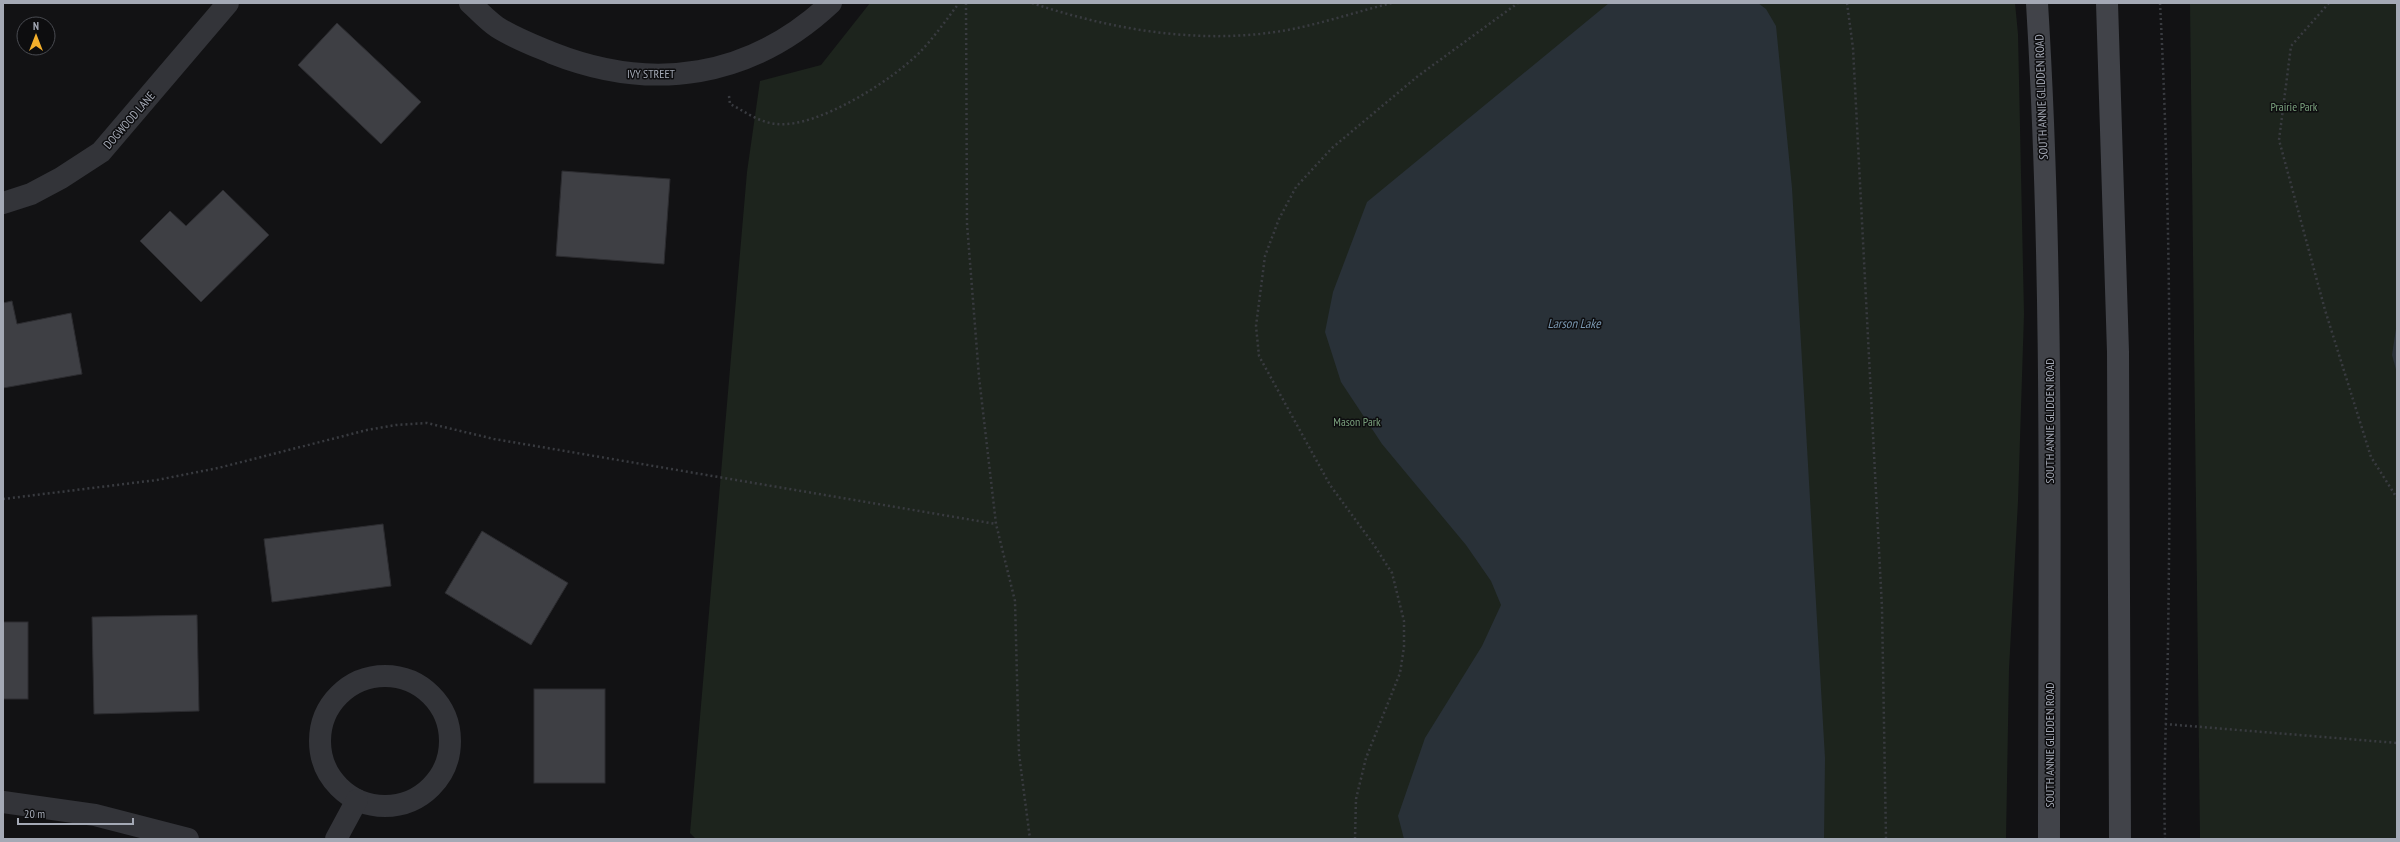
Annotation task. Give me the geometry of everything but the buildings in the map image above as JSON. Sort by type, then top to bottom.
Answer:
[{"type":"main road","name":"SOUTH ANNIE GLIDDEN ROAD","points":[[2037,3],[2041,77],[2048,350],[2050,839]]},
{"type":"main road","points":[[2107,3],[2118,344],[2120,839]]},
{"type":"street","name":"DOGWOOD LANE","points":[[3,204],[31,194],[101,152],[228,3]]},
{"type":"street","name":"IVY STREET","points":[[470,3],[497,26],[526,42],[580,64],[618,73],[658,75],[692,73],[725,65],[769,49],[816,17],[831,3]]},
{"type":"street","points":[[388,675],[413,681],[434,696],[447,718],[451,744],[445,768],[430,789],[408,802],[382,806],[357,800],[336,785],[323,763],[319,738],[325,713],[341,692],[363,679],[388,675]]},
{"type":"street","points":[[336,839],[357,800]]},
{"type":"street","points":[[3,802],[95,814],[188,839]]},
{"type":"path","points":[[725,65],[730,104],[762,120],[777,124],[796,124],[823,115],[864,95],[892,76],[921,51],[959,3]]},
{"type":"path","points":[[966,3],[967,224],[979,377],[996,524],[1015,601],[1019,754],[1030,839]]},
{"type":"path","points":[[1032,3],[1108,23],[1160,32],[1212,37],[1268,33],[1305,26],[1392,3]]},
{"type":"path","points":[[1354,839],[1356,799],[1366,758],[1400,673],[1404,647],[1404,621],[1392,573],[1330,485],[1260,356],[1256,326],[1265,256],[1279,220],[1296,188],[1332,148],[1418,76],[1518,3]]},
{"type":"path","points":[[1847,3],[1853,48],[1882,608],[1886,839]]},
{"type":"path","points":[[2160,3],[2168,321],[2168,643],[2164,724],[2165,839]]},
{"type":"path","points":[[2329,3],[2292,46],[2279,140],[2325,310],[2371,457],[2397,498]]},
{"type":"path","points":[[3,499],[157,480],[218,468],[367,430],[426,423],[494,439],[996,524]]},
{"type":"path","points":[[2164,724],[2397,743]]},
{"type":"green space","name":"Mason Park","points":[[870,3],[2015,3],[2018,34],[2024,314],[2018,501],[2009,669],[2006,839],[696,839],[690,833],[747,172],[760,81],[821,65]]},
{"type":"green space","name":"Prairie Park","points":[[2190,3],[2397,3],[2397,839],[2200,839]]},
{"type":"water","name":"Larson Lake","points":[[1609,3],[1758,3],[1766,9],[1776,26],[1792,188],[1825,758],[1824,839],[1404,839],[1398,816],[1425,738],[1482,646],[1501,605],[1491,581],[1466,545],[1382,444],[1341,382],[1325,332],[1333,292],[1367,202]]},
{"type":"water","points":[[2397,322],[2397,373],[2392,355]]}]
